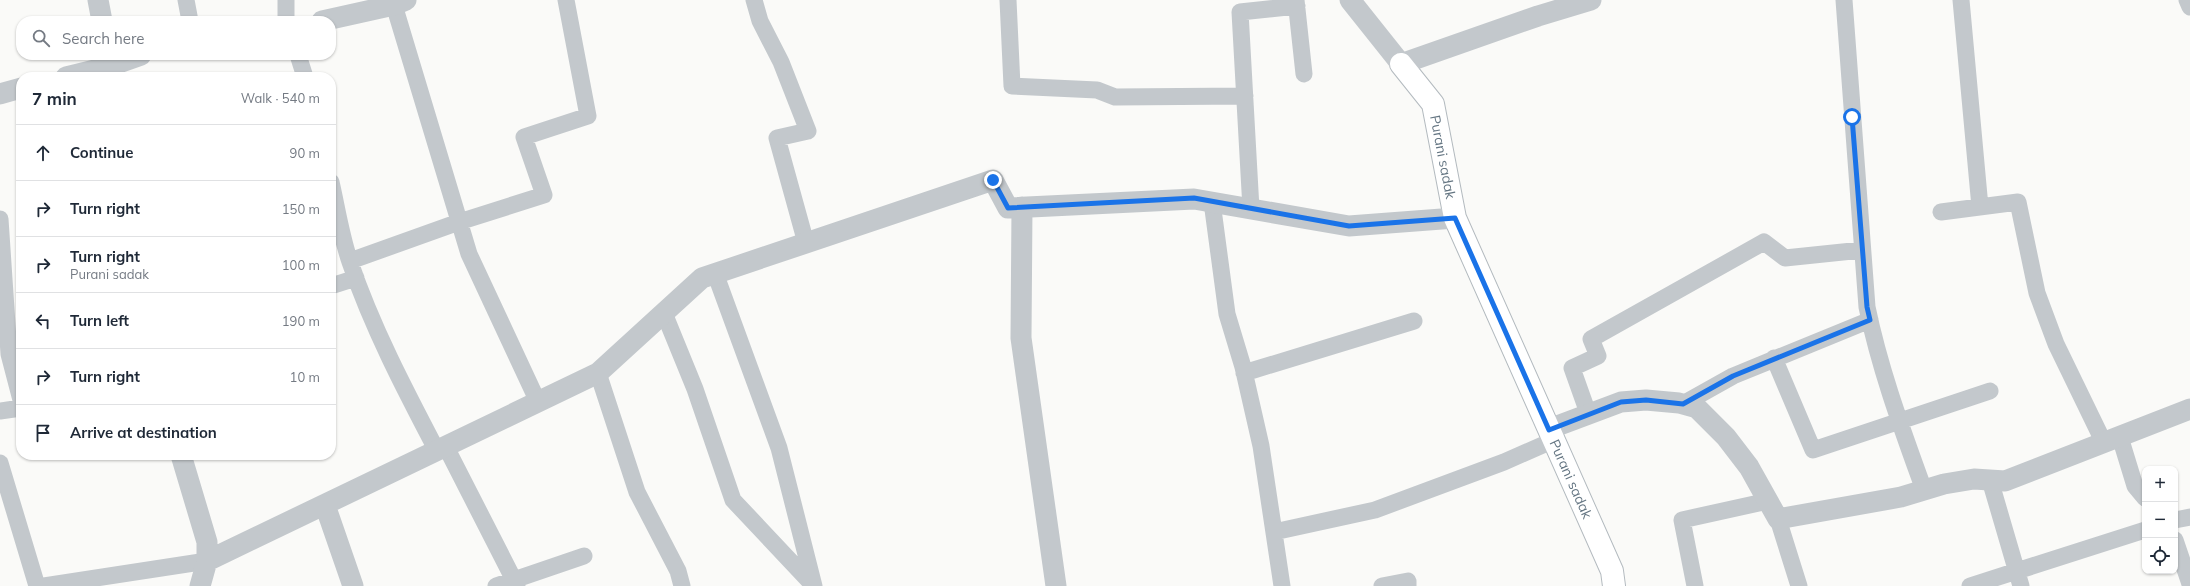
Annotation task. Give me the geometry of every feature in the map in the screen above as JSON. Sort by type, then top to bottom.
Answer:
[{"type":"main road","name":"Purani sadak","points":[[1401,64],[1433,104],[1455,218],[1612,572],[1614,586]]},
{"type":"street","points":[[98,0],[101,16]]},
{"type":"street","points":[[186,0],[189,16]]},
{"type":"street","points":[[286,0],[286,16]]},
{"type":"street","points":[[350,261],[459,222],[544,195],[524,137],[588,116],[566,0]]},
{"type":"street","points":[[754,0],[760,21],[782,62],[808,131],[777,138],[806,243]]},
{"type":"street","points":[[1008,0],[1012,86],[1097,90],[1115,97],[1245,96]]},
{"type":"street","points":[[1350,0],[1401,64],[1538,16],[1591,0]]},
{"type":"street","points":[[1844,0],[1862,250],[1870,320],[1876,353],[1924,490]]},
{"type":"street","points":[[1961,0],[1980,207]]},
{"type":"street","points":[[2187,0],[2190,7]]},
{"type":"street","points":[[334,16],[355,7],[400,3],[469,254],[538,402]]},
{"type":"street","points":[[1251,209],[1240,12],[1297,3],[1304,74]]},
{"type":"street","points":[[85,72],[126,60]]},
{"type":"street","points":[[299,60],[303,72]]},
{"type":"street","points":[[0,94],[16,89]]},
{"type":"street","points":[[44,586],[207,560],[325,505],[598,373],[702,278],[993,180],[1008,208],[1194,198],[1349,226],[1455,218]]},
{"type":"street","points":[[1212,202],[1227,314],[1244,373],[1261,446],[1282,586]]},
{"type":"street","points":[[1941,212],[2018,202],[2037,293],[2056,344],[2112,440],[2135,486],[2142,494]]},
{"type":"street","points":[[336,203],[350,261],[356,278],[370,313],[411,401],[442,449],[516,583]]},
{"type":"street","points":[[1022,207],[1021,338],[1056,586]]},
{"type":"street","points":[[0,220],[9,354],[16,381]]},
{"type":"street","points":[[1588,413],[1572,368],[1598,356],[1591,340],[1764,242],[1785,258],[1862,250]]},
{"type":"street","points":[[715,273],[779,448],[814,586]]},
{"type":"street","points":[[336,284],[356,278]]},
{"type":"street","points":[[664,313],[695,389],[733,500],[814,586]]},
{"type":"street","points":[[1683,404],[1733,376],[1870,320]]},
{"type":"street","points":[[1244,373],[1414,321]]},
{"type":"street","points":[[1774,358],[1813,450],[1990,391]]},
{"type":"street","points":[[598,373],[637,492],[678,571],[682,586]]},
{"type":"street","points":[[1274,532],[1375,510],[1504,462],[1588,413],[1621,402],[1646,400],[1683,404],[1697,408],[1726,437],[1749,467],[1778,519],[1799,586]]},
{"type":"street","points":[[0,411],[16,409]]},
{"type":"street","points":[[1778,519],[1901,497],[1944,484],[1974,479],[2005,482],[2190,409]]},
{"type":"street","points":[[182,460],[207,542],[207,560],[201,586]]},
{"type":"street","points":[[0,462],[37,586]]},
{"type":"street","points":[[1990,480],[2019,579]]},
{"type":"street","points":[[1695,586],[1682,520],[1768,501]]},
{"type":"street","points":[[325,505],[353,586]]},
{"type":"street","points":[[2178,519],[2190,517]]},
{"type":"street","points":[[1970,586],[2019,579],[2142,531]]},
{"type":"street","points":[[2178,549],[2190,584]]},
{"type":"street","points":[[496,586],[516,583],[584,556]]},
{"type":"street","points":[[1382,586],[1408,581],[1408,586]]},
{"type":"route","points":[[993,180],[1008,208],[1194,198],[1349,226],[1455,218],[1549,430],[1588,413],[1621,402],[1646,400],[1683,404],[1733,376],[1870,320],[1867,307],[1852,117]]}]
